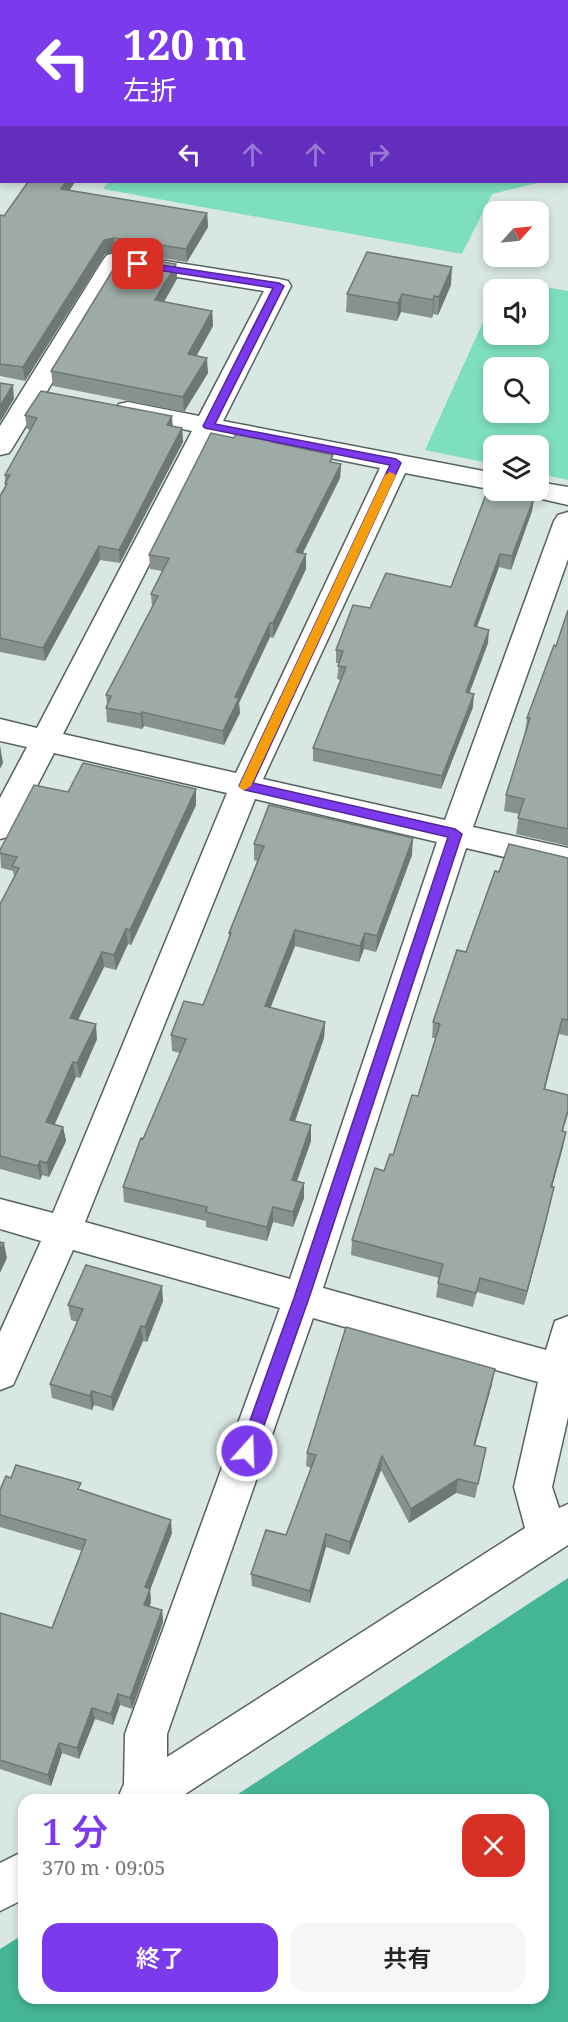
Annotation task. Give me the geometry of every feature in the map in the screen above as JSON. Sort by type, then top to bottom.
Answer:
[{"type":"street","points":[[0,447],[115,260],[279,286],[0,828]]},
{"type":"street","points":[[103,406],[483,480]]},
{"type":"street","points":[[0,1373],[63,1232],[245,786],[396,463]]},
{"type":"street","points":[[549,492],[568,496]]},
{"type":"street","points":[[142,1794],[146,1734],[302,1298],[455,834],[568,521]]},
{"type":"street","points":[[0,730],[568,860]]},
{"type":"street","points":[[0,1214],[564,1372]]},
{"type":"street","points":[[148,1794],[558,1529],[533,1486],[564,1372],[568,1333]]},
{"type":"street","points":[[0,1889],[18,1877]]},
{"type":"green space","points":[[107,183],[538,183],[492,194],[488,201],[483,201],[483,212],[462,254],[103,189]]},
{"type":"green space","points":[[549,287],[568,291],[568,480],[549,476],[549,435],[483,435],[483,462],[425,450],[483,322],[483,345],[549,345]]},
{"type":"green space","points":[[568,1578],[568,2022],[0,2022],[0,1949],[18,1938],[18,2004],[549,2004],[549,1794],[238,1794]]},
{"type":"building","points":[[27,183],[65,183],[61,189],[207,213],[186,249],[114,238],[104,240],[23,367],[0,364],[0,215],[4,216]]},
{"type":"building","points":[[367,252],[452,267],[439,297],[434,296],[433,300],[402,294],[398,303],[347,294]]},
{"type":"building","points":[[122,255],[176,264],[155,300],[212,311],[188,354],[207,358],[183,397],[51,371]]},
{"type":"building","points":[[0,383],[13,385],[0,406]]},
{"type":"building","points":[[41,391],[172,416],[167,425],[182,428],[119,550],[99,546],[43,648],[0,638],[0,496],[10,475],[5,475],[37,418],[25,415]]},
{"type":"building","points":[[237,432],[274,439],[272,442],[333,455],[330,462],[341,464],[296,552],[306,554],[235,697],[239,698],[223,731],[142,712],[141,714],[106,708],[111,696],[106,695],[158,596],[151,594],[169,558],[149,555],[211,433],[234,438]]},
{"type":"building","points":[[483,501],[533,501],[512,556],[500,554],[474,626],[489,630],[466,692],[474,694],[442,776],[313,748],[346,667],[338,666],[343,651],[336,650],[353,605],[370,608],[386,573],[451,587]]},
{"type":"building","points":[[568,610],[568,829],[518,818],[524,799],[506,795],[530,718],[527,718]]},
{"type":"building","points":[[83,763],[196,789],[130,930],[126,929],[114,955],[102,952],[70,1018],[96,1024],[77,1063],[73,1062],[46,1122],[63,1127],[47,1163],[40,1161],[38,1166],[0,1156],[0,904],[19,868],[12,866],[17,857],[0,853],[0,850],[34,785],[68,792]]},
{"type":"building","points":[[269,805],[413,838],[377,936],[365,933],[360,946],[295,930],[265,1006],[325,1022],[290,1120],[311,1125],[292,1180],[304,1183],[293,1212],[273,1207],[267,1227],[206,1212],[207,1207],[123,1187],[141,1138],[143,1139],[186,1039],[171,1035],[184,1001],[203,1005],[215,975],[231,933],[229,933],[264,846],[254,844]]},
{"type":"building","points":[[509,844],[568,858],[568,1020],[562,1019],[544,1089],[568,1095],[568,1110],[562,1131],[566,1132],[551,1187],[554,1187],[527,1291],[480,1278],[476,1293],[438,1283],[443,1264],[352,1240],[375,1168],[384,1171],[390,1154],[393,1155],[412,1095],[418,1096],[440,1024],[433,1022],[457,950],[466,952],[495,871],[499,872]]},
{"type":"building","points":[[86,1265],[162,1286],[145,1327],[141,1326],[111,1397],[92,1391],[90,1396],[50,1384],[83,1309],[68,1305]]},
{"type":"building","points":[[346,1327],[495,1369],[474,1445],[486,1448],[478,1484],[458,1479],[411,1509],[382,1456],[350,1542],[326,1534],[310,1591],[251,1574],[266,1530],[286,1535],[316,1455],[307,1453]]},
{"type":"building","points":[[16,1465],[81,1483],[78,1489],[171,1520],[145,1587],[150,1589],[144,1605],[162,1610],[130,1698],[118,1694],[111,1714],[92,1708],[77,1748],[59,1743],[48,1775],[0,1760],[0,1613],[52,1628],[86,1540],[0,1515],[0,1490],[6,1476],[11,1478]]},
{"type":"slow traffic","points":[[245,786],[390,475]]},
{"type":"route","points":[[138,264],[279,286],[208,426],[396,463],[245,786],[455,834],[302,1298],[247,1451]]}]
